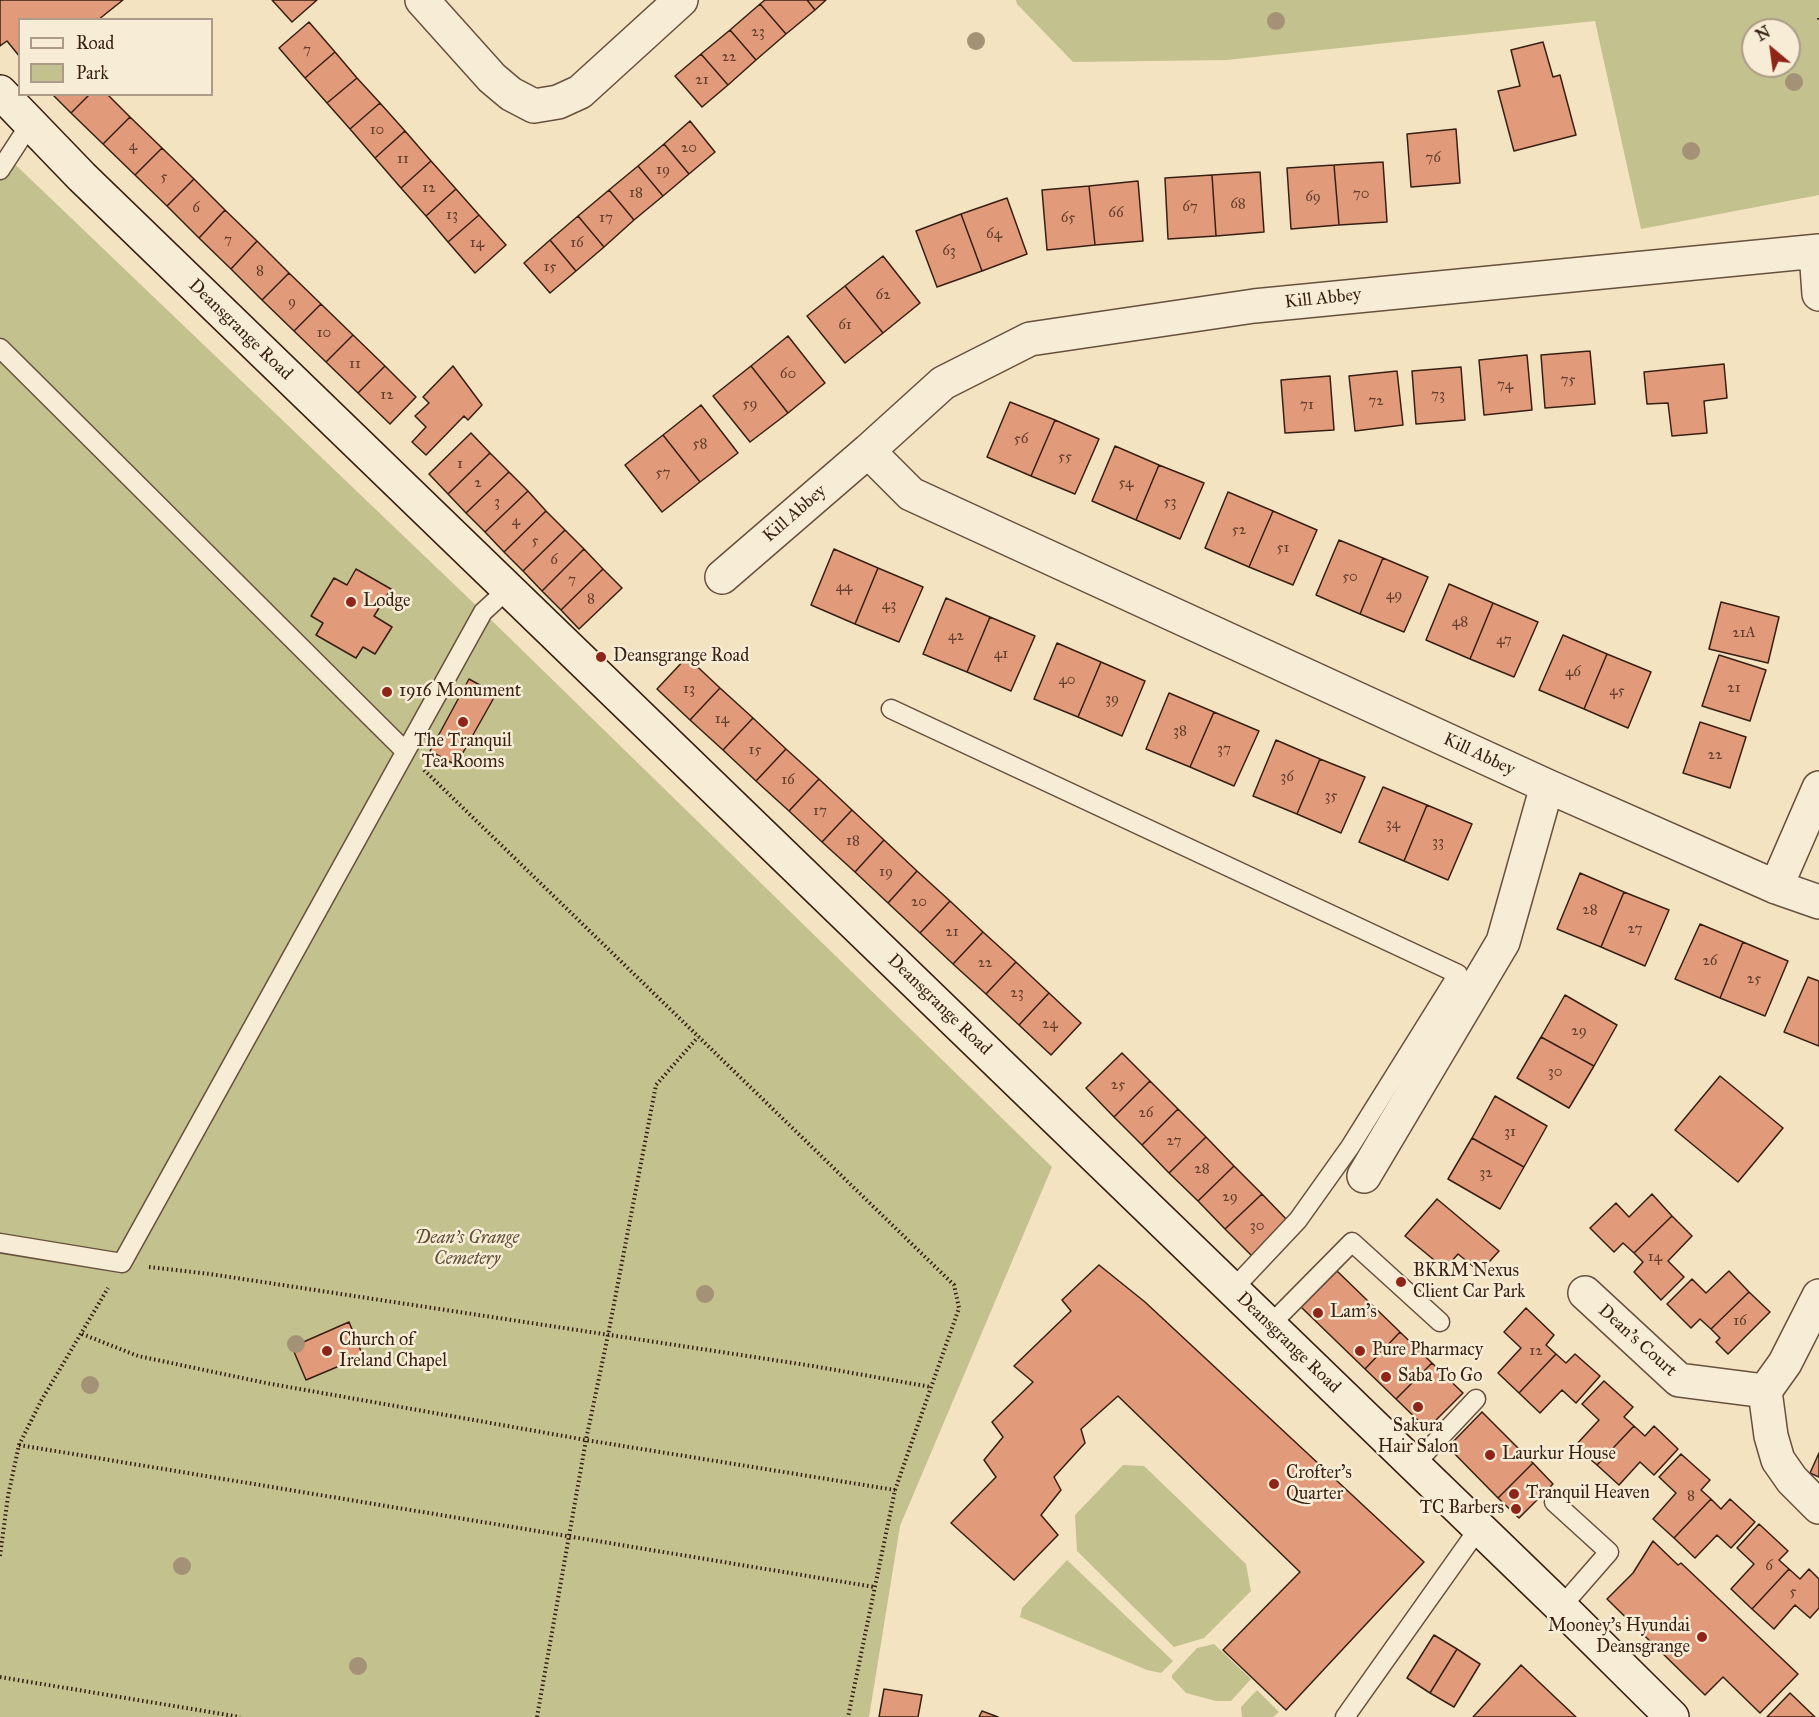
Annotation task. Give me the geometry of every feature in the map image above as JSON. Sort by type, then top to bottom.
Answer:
[{"type":"street","points":[[422,0],[492,78],[511,94],[534,106],[558,102],[580,92],[681,0]]},
{"type":"street","name":"Deansgrange Road","points":[[0,92],[30,124],[508,589],[1233,1289],[1672,1717]]},
{"type":"street","name":"Kill Abbey","points":[[722,577],[943,383],[1030,339],[1254,306],[1818,252],[1819,294]]},
{"type":"street","name":"Kill Abbey","points":[[868,451],[911,494],[1547,786],[1776,887],[1819,902]]},
{"type":"street","points":[[1364,1176],[1503,942],[1547,786]]},
{"type":"street","points":[[1776,887],[1819,788]]},
{"type":"street","name":"Dean's Court","points":[[1585,1293],[1678,1380],[1765,1391]]},
{"type":"street","points":[[1819,1296],[1785,1363],[1765,1391],[1771,1436],[1778,1460],[1792,1480],[1819,1507]]},
{"type":"lane","points":[[0,170],[30,124]]},
{"type":"lane","points":[[0,348],[405,751]]},
{"type":"lane","points":[[0,1243],[122,1263],[483,612],[508,589]]},
{"type":"lane","points":[[891,709],[1458,974],[1350,1147],[1298,1220],[1233,1289]]},
{"type":"lane","points":[[1270,1325],[1352,1242],[1440,1322]]},
{"type":"lane","points":[[1414,1465],[1476,1399]]},
{"type":"lane","points":[[1554,1502],[1609,1552],[1561,1607]]},
{"type":"lane","points":[[1345,1717],[1479,1528]]},
{"type":"path","points":[[405,751],[954,1285],[959,1308],[895,1490],[848,1717]]},
{"type":"path","points":[[537,1717],[568,1535],[656,1085],[698,1037]]},
{"type":"path","points":[[0,1556],[8,1496],[20,1445],[41,1401],[122,1263],[210,1274],[813,1366],[931,1387]]},
{"type":"path","points":[[82,1334],[150,1358],[266,1383],[586,1440],[895,1490]]},
{"type":"path","points":[[20,1445],[874,1587]]},
{"type":"path","points":[[0,1677],[240,1717]]},
{"type":"green space","points":[[1016,0],[1819,0],[1819,195],[1641,229],[1595,21],[1226,60],[1073,62],[1017,4]]},
{"type":"green space","name":"Dean's Grange Cemetery","points":[[0,150],[483,612],[1052,1167],[900,1526],[869,1717],[0,1717]]},
{"type":"green space","points":[[1123,1465],[1144,1466],[1246,1564],[1251,1591],[1204,1638],[1174,1647],[1077,1551],[1075,1515]]},
{"type":"green space","points":[[1067,1560],[1173,1661],[1161,1673],[1147,1670],[1020,1617],[1022,1608]]},
{"type":"green space","points":[[1214,1644],[1251,1679],[1231,1701],[1216,1701],[1186,1693],[1172,1678],[1172,1675],[1197,1648]]},
{"type":"green space","points":[[1257,1690],[1279,1712],[1273,1717],[1242,1717],[1241,1707]]},
{"type":"building","points":[[0,0],[123,0],[100,18],[18,18],[18,55],[7,41],[0,46]]},
{"type":"building","points":[[272,0],[317,0],[292,22]]},
{"type":"building","points":[[765,0],[807,0],[815,10],[786,34],[760,4]]},
{"type":"building","points":[[807,0],[826,0],[815,10]]},
{"type":"building","points":[[760,4],[786,34],[756,60],[730,30]]},
{"type":"building","points":[[309,22],[335,52],[305,78],[279,48]]},
{"type":"building","points":[[730,30],[756,60],[728,85],[701,54]]},
{"type":"building","points":[[1543,42],[1553,77],[1560,75],[1576,135],[1514,151],[1498,91],[1520,86],[1511,50]]},
{"type":"building","points":[[335,52],[357,78],[327,103],[305,78]]},
{"type":"building","points":[[701,54],[728,85],[702,107],[675,76]]},
{"type":"building","points":[[357,78],[380,103],[350,129],[327,103]]},
{"type":"building","points":[[54,96],[88,96],[71,113]]},
{"type":"building","points":[[88,96],[109,96],[130,117],[103,144],[71,113]]},
{"type":"building","points":[[380,103],[405,131],[375,158],[350,129]]},
{"type":"building","points":[[130,117],[162,148],[135,175],[103,144]]},
{"type":"building","points":[[690,121],[715,152],[689,174],[664,144]]},
{"type":"building","points":[[1456,129],[1460,183],[1411,187],[1407,134]]},
{"type":"building","points":[[405,131],[431,161],[401,188],[375,158]]},
{"type":"building","points":[[664,144],[689,174],[663,196],[638,166]]},
{"type":"building","points":[[162,148],[194,179],[167,206],[135,175]]},
{"type":"building","points":[[431,161],[456,189],[426,216],[401,188]]},
{"type":"building","points":[[1383,162],[1387,222],[1339,225],[1334,165]]},
{"type":"building","points":[[1334,165],[1339,225],[1291,229],[1287,168]]},
{"type":"building","points":[[638,166],[663,196],[634,220],[609,190]]},
{"type":"building","points":[[1260,172],[1264,232],[1216,236],[1212,175]]},
{"type":"building","points":[[1212,175],[1216,236],[1168,239],[1165,178]]},
{"type":"building","points":[[194,179],[225,210],[199,238],[167,206]]},
{"type":"building","points":[[1138,181],[1143,241],[1095,245],[1089,186]]},
{"type":"building","points":[[1089,186],[1095,245],[1047,250],[1042,190]]},
{"type":"building","points":[[456,189],[479,215],[448,242],[426,216]]},
{"type":"building","points":[[609,190],[634,220],[604,247],[578,216]]},
{"type":"building","points":[[1007,198],[1027,254],[982,271],[961,214]]},
{"type":"building","points":[[225,210],[257,241],[231,269],[199,238]]},
{"type":"building","points":[[961,214],[982,271],[937,287],[916,231]]},
{"type":"building","points":[[479,215],[506,245],[475,273],[448,242]]},
{"type":"building","points":[[578,216],[604,247],[576,271],[550,240]]},
{"type":"building","points":[[550,240],[576,271],[550,293],[524,263]]},
{"type":"building","points":[[257,241],[289,273],[262,300],[231,269]]},
{"type":"building","points":[[883,256],[920,303],[883,333],[845,286]]},
{"type":"building","points":[[289,273],[321,304],[294,331],[262,300]]},
{"type":"building","points":[[845,286],[883,333],[845,363],[807,316]]},
{"type":"building","points":[[321,304],[353,335],[326,362],[294,331]]},
{"type":"building","points":[[353,335],[385,366],[358,393],[326,362]]},
{"type":"building","points":[[788,336],[825,383],[788,413],[751,366]]},
{"type":"building","points":[[1590,351],[1595,404],[1545,408],[1541,355]]},
{"type":"building","points":[[1527,355],[1532,410],[1484,415],[1479,360]]},
{"type":"building","points":[[1724,364],[1727,398],[1704,401],[1707,433],[1672,436],[1668,403],[1647,404],[1644,372]]},
{"type":"building","points":[[385,366],[416,397],[390,424],[358,393]]},
{"type":"building","points":[[453,366],[482,405],[468,420],[464,416],[426,455],[412,442],[426,427],[415,416],[429,403],[423,397]]},
{"type":"building","points":[[751,366],[788,413],[750,442],[713,396]]},
{"type":"building","points":[[1461,367],[1465,420],[1416,424],[1412,371]]},
{"type":"building","points":[[1397,371],[1403,425],[1355,431],[1349,376]]},
{"type":"building","points":[[1330,376],[1334,430],[1285,433],[1281,380]]},
{"type":"building","points":[[1010,402],[1055,420],[1031,476],[987,457]]},
{"type":"building","points":[[701,405],[738,453],[700,482],[663,435]]},
{"type":"building","points":[[1055,420],[1099,439],[1075,494],[1031,476]]},
{"type":"building","points":[[471,433],[490,453],[448,494],[429,474]]},
{"type":"building","points":[[663,435],[700,482],[662,512],[625,465]]},
{"type":"building","points":[[1115,446],[1159,465],[1136,520],[1092,501]]},
{"type":"building","points":[[490,453],[509,472],[466,513],[448,494]]},
{"type":"building","points":[[1159,465],[1204,483],[1180,539],[1136,520]]},
{"type":"building","points":[[509,472],[528,491],[485,532],[466,513]]},
{"type":"building","points":[[528,491],[546,511],[504,552],[485,532]]},
{"type":"building","points":[[1228,492],[1273,511],[1249,567],[1205,548]]},
{"type":"building","points":[[546,511],[565,530],[523,571],[504,552]]},
{"type":"building","points":[[1273,511],[1317,530],[1293,585],[1249,567]]},
{"type":"building","points":[[565,530],[584,549],[542,591],[523,571]]},
{"type":"building","points":[[1339,540],[1383,558],[1360,614],[1316,595]]},
{"type":"building","points":[[584,549],[603,569],[561,610],[542,591]]},
{"type":"building","points":[[834,549],[878,568],[855,624],[811,605]]},
{"type":"building","points":[[1383,558],[1428,577],[1404,632],[1360,614]]},
{"type":"building","points":[[878,568],[923,587],[899,642],[855,624]]},
{"type":"building","name":"Lodge","points":[[356,569],[391,589],[374,616],[392,627],[375,654],[363,647],[356,658],[316,635],[323,623],[311,616],[334,578],[347,585]]},
{"type":"building","points":[[603,569],[622,588],[579,629],[561,610]]},
{"type":"building","points":[[1449,584],[1493,603],[1470,659],[1426,640]]},
{"type":"building","points":[[946,598],[990,617],[967,672],[923,654]]},
{"type":"building","points":[[1721,602],[1779,617],[1768,663],[1709,649]]},
{"type":"building","points":[[1493,603],[1538,622],[1514,677],[1470,659]]},
{"type":"building","points":[[990,617],[1035,636],[1011,691],[967,672]]},
{"type":"building","points":[[1563,635],[1607,654],[1584,709],[1539,690]]},
{"type":"building","points":[[1057,643],[1101,662],[1078,717],[1034,699]]},
{"type":"building","points":[[1607,654],[1651,672],[1628,728],[1584,709]]},
{"type":"building","points":[[1719,655],[1766,670],[1750,721],[1702,706]]},
{"type":"building","points":[[687,657],[720,688],[690,720],[657,689]]},
{"type":"building","points":[[1101,662],[1145,681],[1122,736],[1078,717]]},
{"type":"building","name":"The Tranquil Tea Rooms","points":[[469,679],[496,694],[456,765],[430,751]]},
{"type":"building","points":[[720,688],[753,718],[723,750],[690,720]]},
{"type":"building","points":[[1169,693],[1214,712],[1190,767],[1146,749]]},
{"type":"building","points":[[1214,712],[1259,731],[1234,786],[1190,767]]},
{"type":"building","points":[[753,718],[786,749],[756,781],[723,750]]},
{"type":"building","points":[[1700,722],[1746,737],[1730,788],[1683,773]]},
{"type":"building","points":[[1276,740],[1320,759],[1297,814],[1253,796]]},
{"type":"building","points":[[786,749],[819,779],[789,811],[756,781]]},
{"type":"building","points":[[1320,759],[1365,777],[1341,833],[1297,814]]},
{"type":"building","points":[[819,779],[852,810],[822,842],[789,811]]},
{"type":"building","points":[[1383,787],[1427,805],[1404,861],[1359,842]]},
{"type":"building","points":[[1427,805],[1472,824],[1448,880],[1404,861]]},
{"type":"building","points":[[852,810],[884,840],[855,872],[822,842]]},
{"type":"building","points":[[884,840],[917,871],[888,903],[855,872]]},
{"type":"building","points":[[917,871],[950,901],[920,933],[888,903]]},
{"type":"building","points":[[1580,873],[1624,892],[1601,947],[1557,929]]},
{"type":"building","points":[[1624,892],[1669,910],[1645,966],[1601,947]]},
{"type":"building","points":[[950,901],[983,932],[953,964],[920,933]]},
{"type":"building","points":[[1700,924],[1743,942],[1720,998],[1675,979]]},
{"type":"building","points":[[983,932],[1016,962],[986,994],[953,964]]},
{"type":"building","points":[[1743,942],[1788,961],[1765,1016],[1720,998]]},
{"type":"building","points":[[1016,962],[1049,993],[1019,1025],[986,994]]},
{"type":"building","points":[[1808,977],[1819,981],[1819,1046],[1784,1032]]},
{"type":"building","points":[[1049,993],[1081,1023],[1051,1055],[1019,1025]]},
{"type":"building","points":[[1565,995],[1617,1025],[1594,1066],[1541,1037]]},
{"type":"building","points":[[1541,1037],[1594,1066],[1569,1108],[1517,1078]]},
{"type":"building","points":[[1122,1053],[1150,1081],[1114,1117],[1086,1088]]},
{"type":"building","points":[[1720,1076],[1783,1128],[1738,1182],[1675,1130]]},
{"type":"building","points":[[1150,1081],[1178,1109],[1142,1145],[1114,1117]]},
{"type":"building","points":[[1495,1096],[1547,1126],[1524,1167],[1472,1138]]},
{"type":"building","points":[[1178,1109],[1206,1137],[1169,1173],[1142,1145]]},
{"type":"building","points":[[1206,1137],[1234,1166],[1198,1201],[1169,1173]]},
{"type":"building","points":[[1472,1138],[1524,1167],[1500,1209],[1448,1179]]},
{"type":"building","points":[[1234,1166],[1262,1194],[1225,1229],[1198,1201]]},
{"type":"building","points":[[1262,1194],[1289,1222],[1253,1257],[1225,1229]]},
{"type":"building","points":[[1652,1194],[1672,1216],[1634,1253],[1623,1243],[1614,1252],[1590,1228],[1616,1203],[1629,1217]]},
{"type":"building","points":[[1437,1199],[1499,1251],[1480,1272],[1458,1254],[1445,1269],[1405,1236]]},
{"type":"building","points":[[1672,1216],[1692,1236],[1668,1261],[1684,1277],[1661,1300],[1634,1272],[1643,1262],[1634,1253]]},
{"type":"building","name":"Crofter's Quarter","points":[[1099,1265],[1145,1302],[1424,1562],[1286,1710],[1223,1650],[1300,1572],[1118,1396],[1081,1429],[1085,1443],[1054,1477],[1061,1490],[1041,1515],[1058,1535],[1014,1580],[951,1523],[996,1477],[984,1460],[1003,1437],[992,1422],[1033,1382],[1014,1366],[1071,1311],[1062,1300]]},
{"type":"building","points":[[1337,1271],[1400,1332],[1365,1369],[1301,1307]]},
{"type":"building","points":[[1729,1271],[1749,1292],[1711,1329],[1700,1319],[1691,1328],[1667,1304],[1692,1279],[1706,1293]]},
{"type":"building","points":[[1749,1292],[1770,1312],[1728,1354],[1716,1342],[1720,1338],[1711,1329]]},
{"type":"building","points":[[1526,1308],[1554,1335],[1546,1345],[1556,1354],[1519,1393],[1498,1373],[1521,1348],[1504,1332]]},
{"type":"building","name":"Church of Ireland Chapel","points":[[349,1322],[363,1356],[306,1380],[292,1347]]},
{"type":"building","points":[[1400,1332],[1432,1363],[1396,1399],[1365,1369]]},
{"type":"building","points":[[1556,1354],[1566,1363],[1575,1354],[1600,1376],[1576,1403],[1562,1390],[1540,1413],[1519,1393]]},
{"type":"building","points":[[1432,1363],[1463,1393],[1427,1429],[1396,1399]]},
{"type":"building","points":[[1604,1381],[1633,1407],[1624,1417],[1634,1426],[1597,1465],[1575,1446],[1599,1420],[1582,1404]]},
{"type":"building","name":"Laurkur House","points":[[1482,1412],[1533,1463],[1498,1498],[1448,1447]]},
{"type":"building","points":[[1634,1426],[1645,1436],[1654,1426],[1678,1449],[1654,1475],[1640,1462],[1619,1485],[1597,1465]]},
{"type":"building","points":[[1819,1453],[1819,1477],[1810,1473]]},
{"type":"building","points":[[1681,1454],[1710,1480],[1701,1490],[1711,1499],[1674,1538],[1653,1519],[1676,1493],[1659,1477]]},
{"type":"building","points":[[1533,1463],[1553,1484],[1519,1518],[1498,1498]]},
{"type":"building","points":[[1711,1499],[1721,1509],[1730,1499],[1755,1522],[1731,1548],[1717,1535],[1695,1558],[1674,1538]]},
{"type":"building","points":[[1759,1524],[1788,1551],[1779,1560],[1789,1569],[1752,1609],[1731,1589],[1754,1564],[1737,1548]]},
{"type":"building","name":"Mooney's Hyundai Deansgrange","points":[[1653,1541],[1678,1565],[1681,1563],[1798,1674],[1760,1713],[1723,1677],[1705,1695],[1607,1599],[1633,1573]]},
{"type":"building","points":[[1789,1569],[1800,1579],[1809,1569],[1819,1579],[1819,1608],[1810,1618],[1795,1605],[1774,1629],[1752,1609]]},
{"type":"building","points":[[1434,1635],[1457,1649],[1430,1693],[1407,1678]]},
{"type":"building","points":[[1457,1649],[1480,1664],[1454,1707],[1430,1693]]},
{"type":"building","points":[[1521,1665],[1576,1717],[1473,1717]]},
{"type":"building","points":[[884,1689],[922,1695],[918,1717],[879,1717]]},
{"type":"building","points":[[1790,1693],[1815,1717],[1767,1717]]},
{"type":"building","points":[[982,1711],[998,1717],[979,1717]]},
{"type":"place","name":"Lodge","points":[[351,602]]},
{"type":"place","name":"Deansgrange Road","points":[[601,657]]},
{"type":"place","name":"1916 Monument","points":[[387,692]]},
{"type":"place","name":"The Tranquil Tea Rooms","points":[[463,722]]},
{"type":"place","name":"BKRM Nexus Client Car Park","points":[[1401,1282]]},
{"type":"place","name":"Lam's","points":[[1318,1313]]},
{"type":"place","name":"Church of Ireland Chapel","points":[[327,1351]]},
{"type":"place","name":"Pure Pharmacy","points":[[1360,1351]]},
{"type":"place","name":"Saba To Go","points":[[1386,1377]]},
{"type":"place","name":"Sakura Hair Salon","points":[[1418,1407]]},
{"type":"place","name":"Laurkur House","points":[[1490,1455]]},
{"type":"place","name":"Crofter's Quarter","points":[[1274,1484]]},
{"type":"place","name":"Tranquil Heaven","points":[[1514,1494]]},
{"type":"place","name":"TC Barbers","points":[[1516,1509]]},
{"type":"place","name":"Mooney's Hyundai Deansgrange","points":[[1702,1637]]}]
